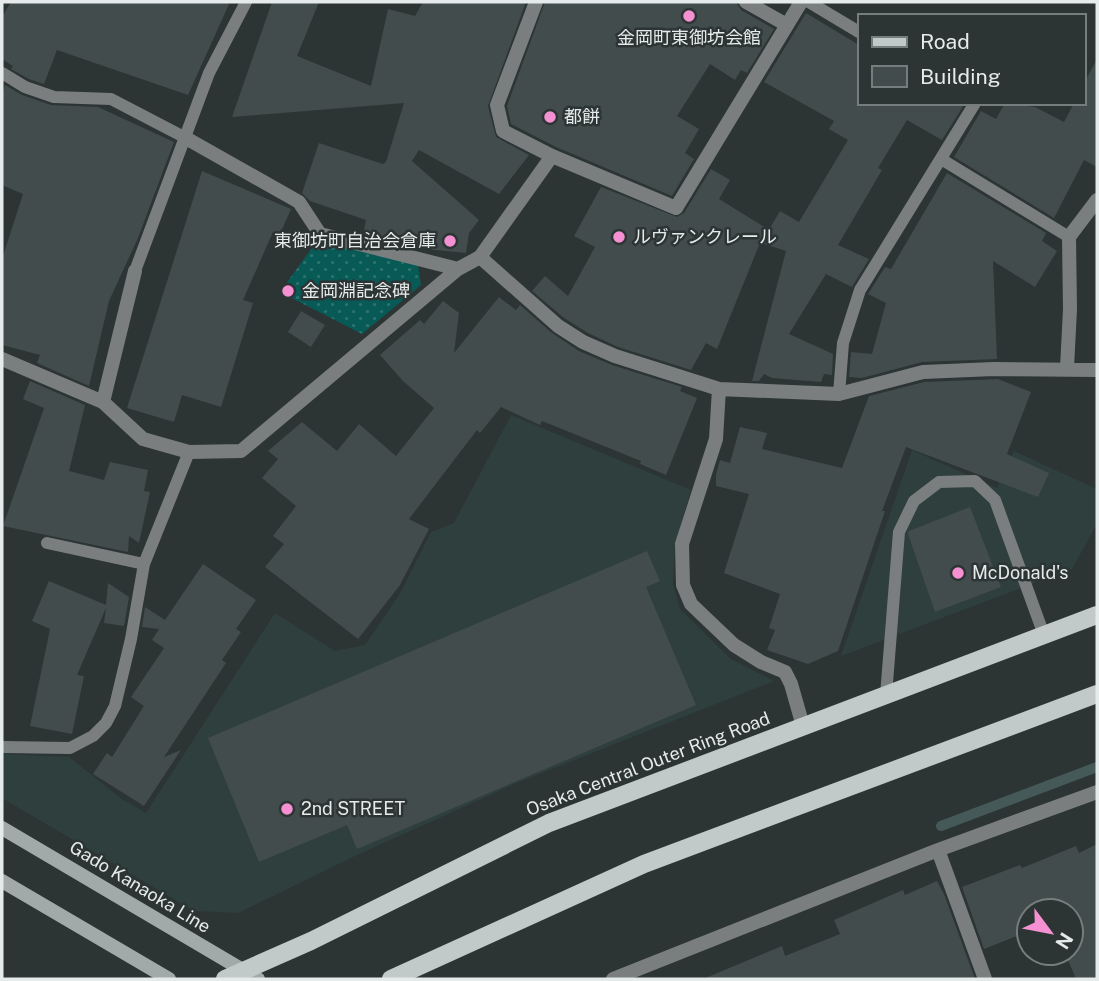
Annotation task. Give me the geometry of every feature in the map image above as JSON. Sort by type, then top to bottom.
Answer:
[{"type":"main road","name":"Osaka Central Outer Ring Road","points":[[225,979],[251,975],[311,941],[549,823],[1097,615]]},
{"type":"main road","points":[[391,979],[644,864],[1097,694]]},
{"type":"main road","name":"Gado Kanaoka Line","points":[[2,828],[251,975]]},
{"type":"main road","points":[[2,881],[170,979]]},
{"type":"street","points":[[536,2],[496,105],[503,131],[552,156],[676,208],[801,2]]},
{"type":"street","points":[[746,2],[787,25]]},
{"type":"street","points":[[184,137],[299,202],[320,234],[458,269]]},
{"type":"street","points":[[2,359],[103,402],[143,439],[189,452],[240,451],[458,269],[480,257],[552,156]]},
{"type":"street","points":[[1067,368],[1069,237],[1097,200]]},
{"type":"street","points":[[480,257],[558,326],[583,342],[615,356],[719,389],[839,394],[923,372],[1067,368],[1097,370]]},
{"type":"street","points":[[103,402],[135,271]]},
{"type":"street","points":[[719,389],[716,439],[682,544],[683,585],[691,604],[734,645],[761,662],[785,672],[803,726]]},
{"type":"street","points":[[613,979],[938,850],[1097,792]]},
{"type":"street","points":[[938,850],[985,979]]},
{"type":"lane","points":[[135,271],[209,74],[246,2]]},
{"type":"lane","points":[[809,2],[858,31]]},
{"type":"lane","points":[[2,73],[25,87],[54,97],[111,99],[184,137]]},
{"type":"lane","points":[[839,394],[843,343],[860,290],[974,105]]},
{"type":"lane","points":[[941,159],[1069,237]]},
{"type":"lane","points":[[2,747],[70,748],[93,736],[106,723],[115,706],[131,639],[144,564],[189,452]]},
{"type":"lane","points":[[886,695],[899,532],[914,500],[939,482],[975,481],[995,500],[1044,635]]},
{"type":"lane","points":[[47,543],[144,564]]},
{"type":"shaded area","points":[[317,241],[418,265],[421,285],[362,334],[280,292]]},
{"type":"shaded area","points":[[511,415],[691,490],[675,544],[673,584],[680,609],[731,659],[774,681],[519,782],[355,856],[238,913],[194,911],[2,798],[2,754],[69,757],[122,799],[146,813],[275,613],[335,651],[365,645],[401,592],[431,532],[454,523]]},
{"type":"shaded area","points":[[912,450],[997,488],[1014,451],[1097,489],[1097,524],[1072,569],[841,656]]},
{"type":"building","points":[[11,2],[230,2],[188,95],[57,50],[44,84],[29,79],[11,69],[13,66],[2,59],[2,17]]},
{"type":"building","points":[[272,2],[319,2],[297,56],[371,86],[388,9],[415,16],[423,2],[526,2],[488,106],[496,137],[529,155],[499,194],[419,150],[412,161],[479,220],[469,233],[466,253],[415,248],[363,235],[366,220],[310,201],[302,193],[319,143],[383,164],[386,162],[404,103],[232,117]]},
{"type":"building","points":[[545,2],[736,2],[741,10],[774,29],[747,73],[741,70],[735,80],[710,64],[677,116],[699,129],[685,153],[694,159],[672,196],[556,147],[511,124],[507,106]]},
{"type":"building","points":[[806,13],[858,44],[858,105],[964,105],[942,140],[907,120],[878,168],[882,170],[838,245],[869,259],[852,287],[826,274],[789,334],[833,354],[832,375],[824,374],[821,382],[772,378],[764,374],[759,381],[752,381],[786,251],[761,243],[780,211],[799,222],[848,140],[829,129],[834,121],[764,82]]},
{"type":"building","points":[[1097,59],[1097,167],[1084,160],[1054,218],[954,157],[981,111],[996,119],[1004,105],[1020,105],[1035,107],[1064,122],[1073,105],[1085,105],[1085,81]]},
{"type":"building","points":[[5,85],[22,95],[51,105],[98,107],[174,142],[138,238],[109,301],[89,386],[37,363],[40,355],[2,345],[2,259],[23,194],[2,185],[2,94]]},
{"type":"building","points":[[711,169],[730,180],[719,199],[766,228],[717,349],[706,343],[691,370],[618,347],[588,333],[564,318],[532,291],[545,276],[568,296],[595,247],[574,236],[601,187],[677,217],[684,213]]},
{"type":"building","points":[[202,171],[291,209],[280,234],[273,232],[243,300],[253,303],[221,407],[182,395],[174,422],[127,408]]},
{"type":"building","points":[[947,173],[1046,233],[1042,241],[1057,251],[1035,287],[993,261],[997,359],[922,362],[862,378],[849,377],[851,352],[872,354],[886,303],[868,294],[885,267],[891,269]]},
{"type":"building","points":[[499,297],[516,310],[520,305],[552,333],[579,351],[612,365],[682,387],[680,391],[697,398],[666,475],[640,464],[641,461],[542,421],[540,425],[501,407],[480,433],[477,430],[409,519],[429,529],[400,585],[358,639],[265,567],[284,544],[273,536],[296,506],[262,478],[278,459],[268,451],[302,422],[337,451],[359,424],[396,456],[434,408],[403,381],[380,355],[420,320],[424,324],[443,301],[459,313],[454,353]]},
{"type":"building","points":[[301,311],[325,325],[311,347],[288,332]]},
{"type":"building","points":[[998,379],[1031,392],[1007,454],[1049,473],[1038,497],[906,447],[882,511],[885,511],[838,651],[808,664],[767,650],[775,630],[769,628],[780,594],[724,573],[749,494],[716,486],[716,475],[720,460],[730,463],[740,427],[767,433],[762,449],[842,468],[869,396],[924,382]]},
{"type":"building","points":[[30,381],[85,405],[69,471],[104,480],[110,462],[148,470],[144,491],[150,492],[139,543],[129,536],[128,552],[3,526],[44,408],[23,399]]},
{"type":"building","name":"McDonald's","points":[[970,507],[1001,587],[935,612],[909,531]]},
{"type":"building","points":[[647,551],[660,581],[646,587],[696,705],[357,849],[347,825],[259,862],[208,738]]},
{"type":"building","points":[[203,564],[256,600],[236,629],[241,632],[222,660],[226,663],[164,757],[181,750],[144,806],[93,774],[107,753],[112,757],[144,706],[131,697],[164,648],[152,640],[159,629],[142,627],[145,607],[165,620]]},
{"type":"building","points":[[49,581],[106,605],[108,583],[129,597],[124,626],[104,623],[106,608],[77,675],[84,676],[72,734],[30,726],[50,629],[32,621]]},
{"type":"building","points":[[1097,844],[1097,979],[1076,979],[1071,967],[1085,967],[1085,897],[1015,897],[1015,937],[984,949],[962,887],[1020,865],[1022,868],[1076,846],[1079,853]]},
{"type":"building","points":[[937,881],[975,979],[703,979],[782,946],[785,956],[840,934],[834,920],[903,890],[905,895]]},
{"type":"waterway","points":[[941,826],[1097,767]]},
{"type":"place","name":"金岡町東御坊会館","points":[[689,16]]},
{"type":"place","name":"都餅","points":[[550,117]]},
{"type":"place","name":"ルヴァンクレール","points":[[619,237]]},
{"type":"place","name":"東御坊町自治会倉庫","points":[[450,241]]},
{"type":"place","name":"金岡淵記念碑","points":[[288,291]]},
{"type":"place","name":"McDonald's","points":[[958,573]]},
{"type":"place","name":"2nd STREET","points":[[287,809]]}]
